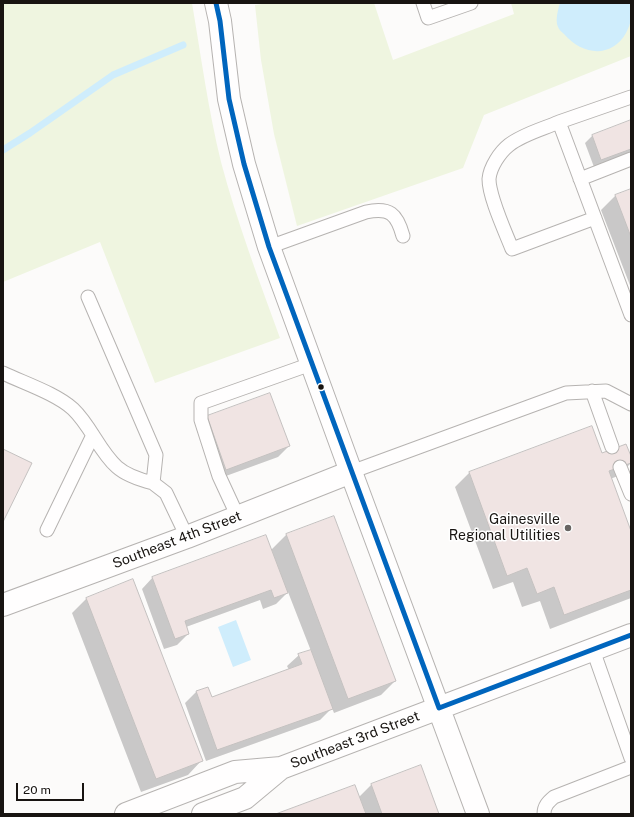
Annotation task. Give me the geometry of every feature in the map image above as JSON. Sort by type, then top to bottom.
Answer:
[{"type":"street","points":[[216,3],[229,99],[244,164],[269,247],[350,472],[478,814]]},
{"type":"street","name":"Southeast 4th Street","points":[[5,600],[187,537],[350,472]]},
{"type":"street","name":"Southeast 3rd Street","points":[[126,814],[236,772],[281,768],[631,635]]},
{"type":"street","name":"Southeast 3rd Street","points":[[203,814],[245,798],[281,768]]},
{"type":"lane","points":[[423,3],[428,18],[471,3]]},
{"type":"lane","points":[[595,218],[512,249],[491,194],[489,178],[499,155],[509,144],[524,136],[559,122],[631,97]]},
{"type":"lane","points":[[559,122],[631,315]]},
{"type":"lane","points":[[580,179],[631,159]]},
{"type":"lane","points":[[269,247],[366,212],[378,210],[389,212],[399,221],[403,236]]},
{"type":"lane","points":[[88,297],[156,455],[153,483]]},
{"type":"lane","points":[[238,517],[216,469],[200,420],[201,403],[311,364]]},
{"type":"lane","points":[[3,373],[60,399],[73,409],[84,421],[104,452],[118,468],[134,477],[153,483],[166,493],[187,537]]},
{"type":"lane","points":[[592,391],[612,447]]},
{"type":"lane","points":[[350,472],[566,392],[606,391],[631,404]]},
{"type":"lane","points":[[47,530],[93,435]]},
{"type":"lane","points":[[620,467],[631,494]]},
{"type":"lane","points":[[593,650],[631,758]]},
{"type":"lane","points":[[544,814],[544,809],[547,802],[554,797],[631,767]]},
{"type":"green space","points":[[3,3],[192,3],[208,102],[221,162],[241,229],[280,338],[155,383],[100,242],[3,282]]},
{"type":"green space","points":[[269,3],[374,3],[393,60],[514,14],[511,3],[631,3],[631,56],[484,115],[463,168],[297,226],[274,134],[261,60],[255,5]]},
{"type":"water","points":[[560,3],[630,3],[631,19],[626,33],[613,47],[605,50],[588,50],[571,41],[558,28],[557,18]]},
{"type":"water","points":[[236,620],[251,660],[233,667],[218,627]]},
{"type":"building","points":[[631,120],[631,149],[601,160],[592,135]]},
{"type":"building","points":[[631,189],[631,237],[615,195]]},
{"type":"building","points":[[270,393],[290,446],[226,470],[207,416]]},
{"type":"building","points":[[592,426],[602,453],[626,444],[631,456],[631,463],[609,471],[631,531],[631,590],[564,615],[554,587],[537,594],[527,568],[507,576],[469,472]]},
{"type":"building","points":[[3,449],[32,463],[3,522]]},
{"type":"building","points":[[334,516],[396,681],[348,699],[286,534]]},
{"type":"building","points":[[266,535],[288,593],[274,598],[271,590],[185,621],[189,634],[175,639],[152,577]]},
{"type":"building","points":[[133,579],[203,761],[156,779],[86,598]]},
{"type":"building","points":[[311,650],[333,709],[217,750],[196,691],[208,687],[212,697],[302,664],[298,654]]},
{"type":"building","points":[[421,765],[439,814],[382,814],[371,784]]},
{"type":"building","points":[[355,785],[366,814],[276,814]]},
{"type":"waterway","points":[[3,150],[113,75],[183,45]]},
{"type":"transit line","points":[[216,3],[220,21],[229,99],[244,164],[269,247],[439,708],[631,635]]},
{"type":"place","name":"Gainesville Regional Utilities","points":[[568,528]]}]
